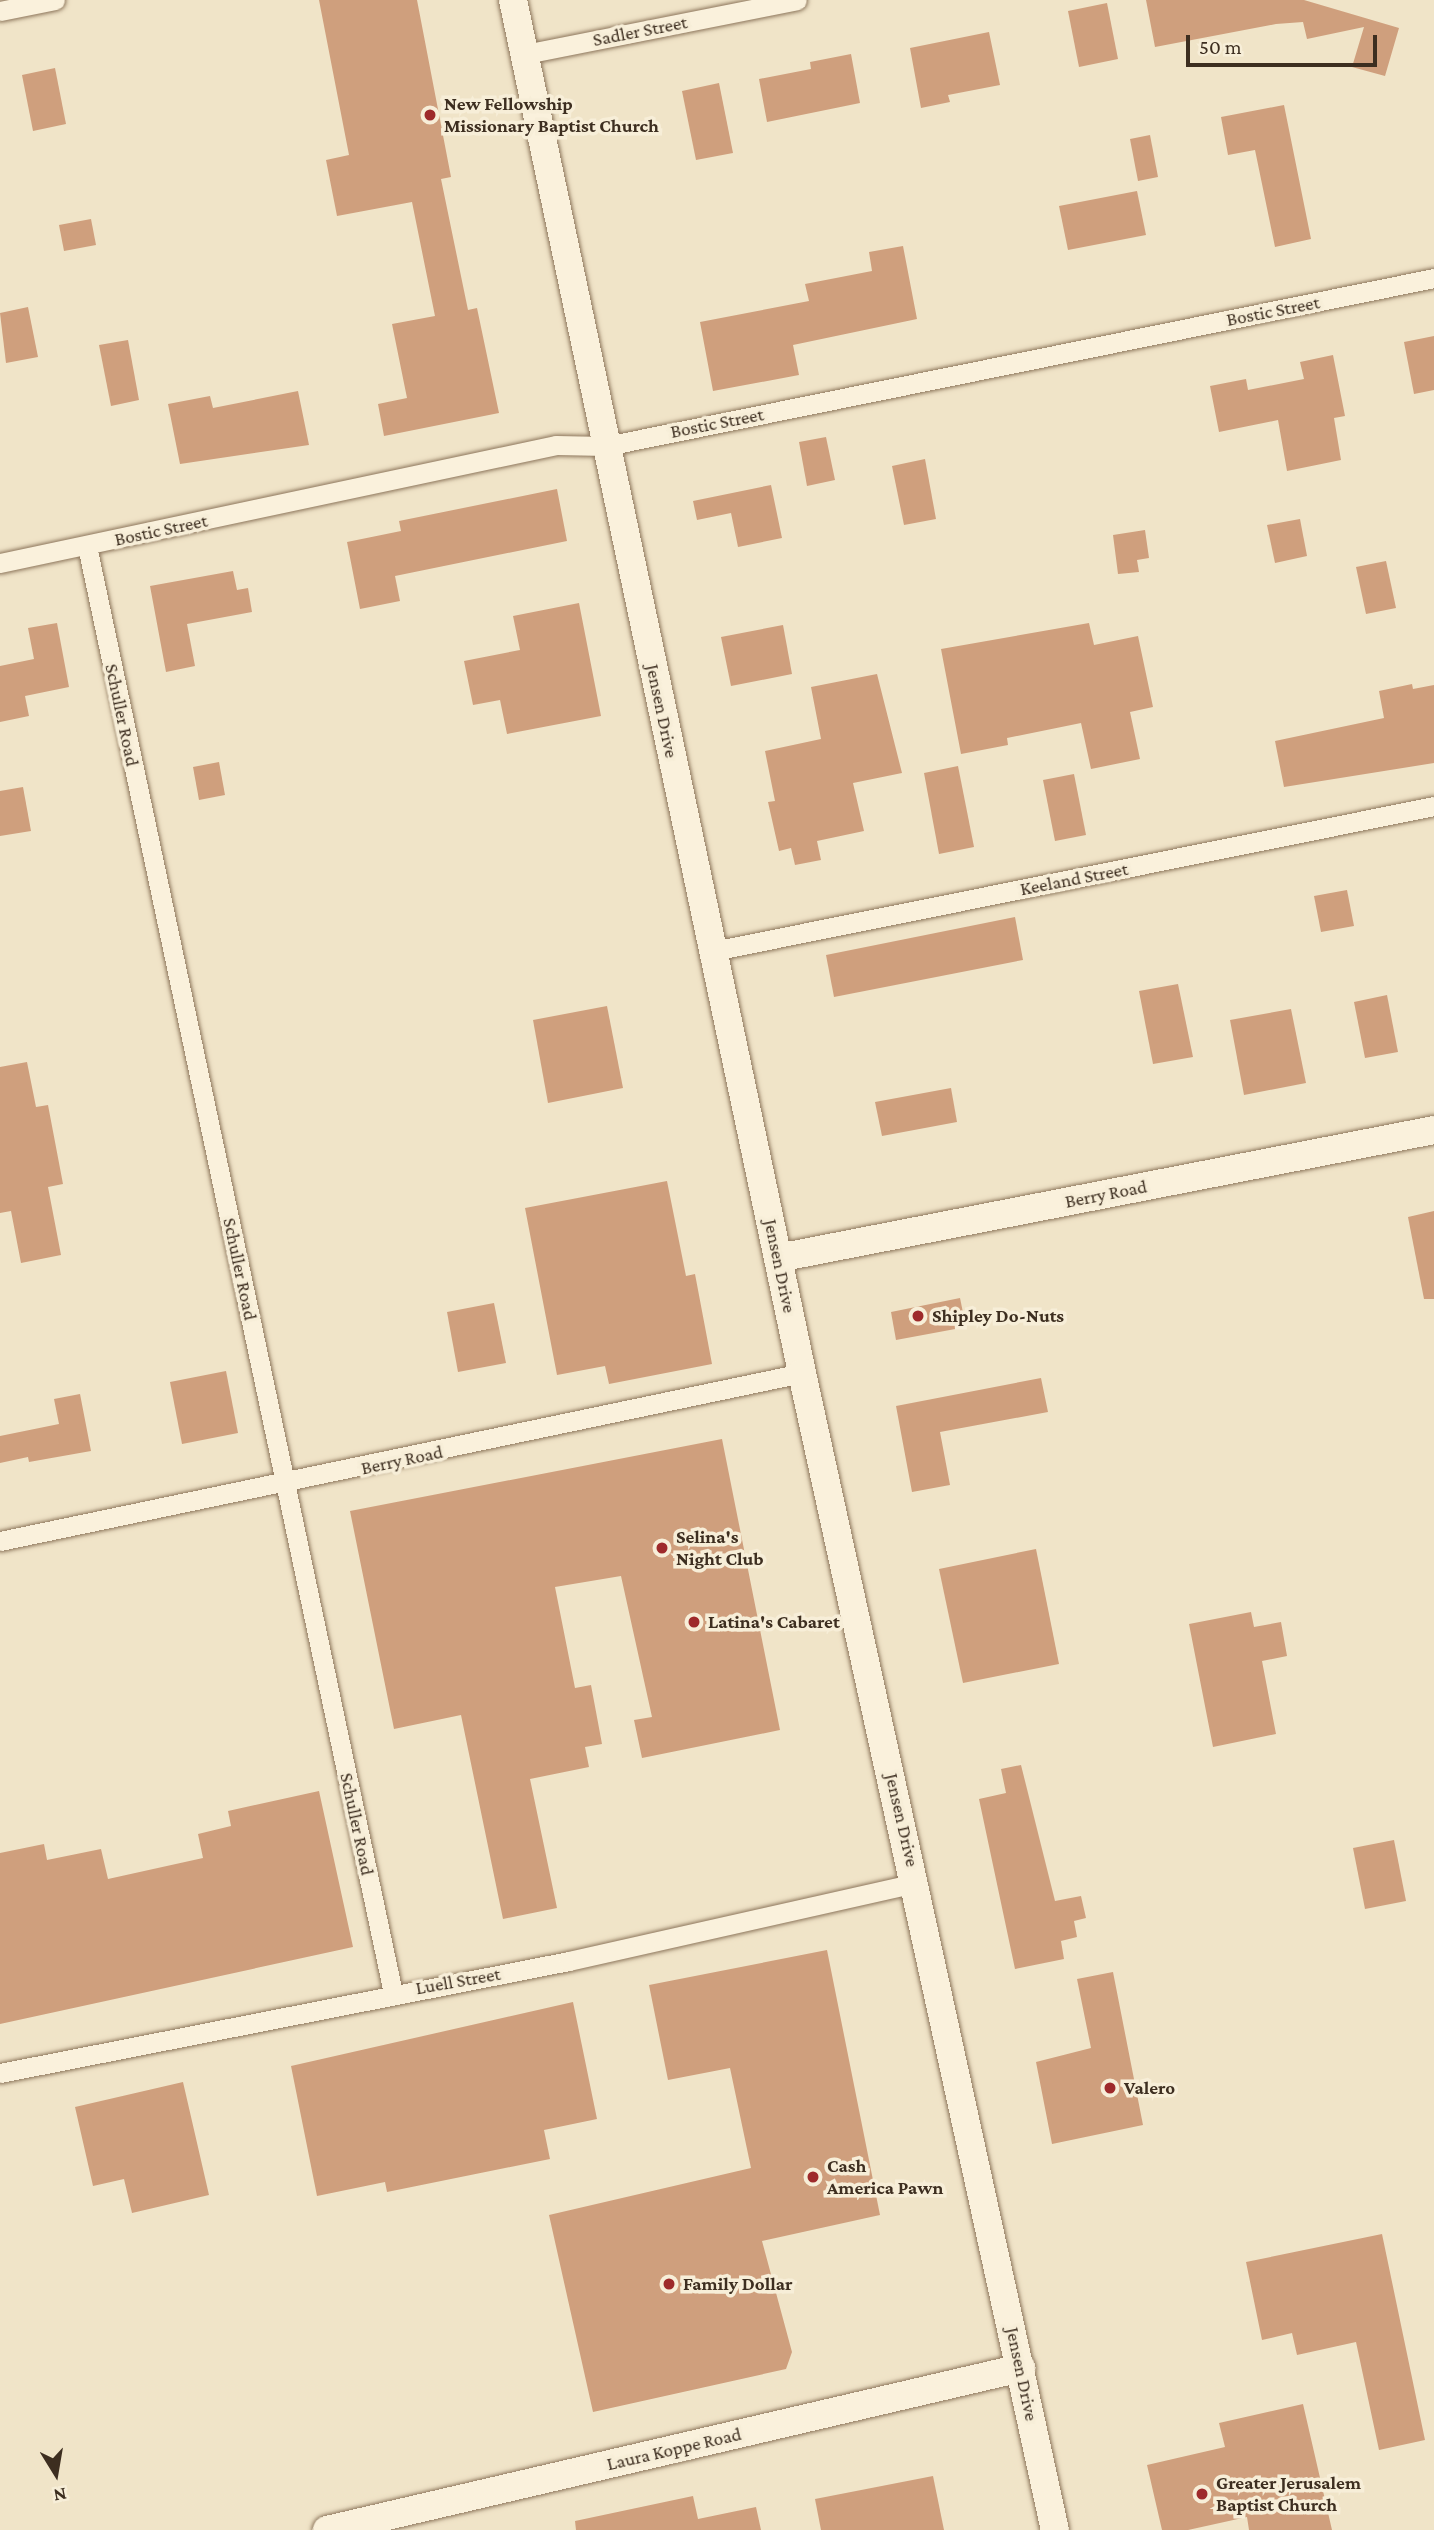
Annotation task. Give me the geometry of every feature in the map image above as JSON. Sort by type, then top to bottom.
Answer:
[{"type":"main road","name":"Jensen Drive","points":[[513,0],[802,1374],[916,1883],[1055,2530]]},
{"type":"main road","name":"Berry Road","points":[[778,1258],[1434,1130]]},
{"type":"main road","name":"Laura Koppe Road","points":[[327,2530],[1021,2368]]},
{"type":"street","points":[[0,11],[55,0]]},
{"type":"street","name":"Sadler Street","points":[[525,54],[797,0]]},
{"type":"street","name":"Bostic Street","points":[[0,563],[556,445],[606,446],[1434,278]]},
{"type":"street","name":"Schuller Road","points":[[87,546],[393,1993]]},
{"type":"street","name":"Keeland Street","points":[[713,951],[1434,806]]},
{"type":"street","name":"Berry Road","points":[[0,1541],[285,1485],[802,1374]]},
{"type":"street","name":"Luell Street","points":[[0,2073],[393,1993],[569,1961],[916,1883]]},
{"type":"building","points":[[319,0],[417,0],[451,177],[441,179],[468,310],[477,308],[499,413],[384,436],[378,404],[407,398],[392,324],[435,316],[412,202],[337,216],[326,160],[349,155]]},
{"type":"building","points":[[1146,0],[1304,0],[1399,28],[1385,76],[1352,67],[1364,27],[1307,39],[1303,22],[1276,24],[1155,47]]},
{"type":"building","points":[[1107,3],[1118,59],[1079,67],[1068,11]]},
{"type":"building","points":[[989,32],[1000,85],[948,95],[950,102],[921,108],[910,48]]},
{"type":"building","points":[[851,54],[860,103],[767,122],[759,79],[811,69],[810,62]]},
{"type":"building","points":[[55,68],[66,124],[33,131],[22,75]]},
{"type":"building","points":[[719,83],[733,153],[696,160],[682,91]]},
{"type":"building","points":[[1284,105],[1311,239],[1275,247],[1255,150],[1228,155],[1221,117]]},
{"type":"building","points":[[1150,135],[1158,177],[1138,181],[1130,139]]},
{"type":"building","points":[[1137,191],[1146,235],[1068,250],[1059,206]]},
{"type":"building","points":[[91,219],[96,245],[64,251],[59,225]]},
{"type":"building","points":[[903,246],[917,319],[793,345],[799,375],[713,391],[700,322],[809,301],[805,284],[872,271],[869,252]]},
{"type":"building","points":[[28,307],[38,357],[6,363],[0,313]]},
{"type":"building","points":[[1434,336],[1434,390],[1414,394],[1404,342]]},
{"type":"building","points":[[128,340],[139,400],[111,406],[99,345]]},
{"type":"building","points":[[1333,355],[1345,416],[1334,418],[1341,460],[1287,471],[1278,420],[1219,432],[1210,386],[1246,379],[1248,390],[1304,379],[1300,362]]},
{"type":"building","points":[[298,391],[309,445],[180,464],[168,404],[210,396],[213,408]]},
{"type":"building","points":[[826,437],[835,480],[807,486],[799,442]]},
{"type":"building","points":[[925,459],[936,519],[904,525],[892,466]]},
{"type":"building","points":[[771,485],[782,538],[738,547],[731,513],[697,520],[693,501]]},
{"type":"building","points":[[557,489],[567,541],[395,576],[400,601],[360,609],[347,542],[401,531],[399,521]]},
{"type":"building","points":[[1300,519],[1307,556],[1275,563],[1267,525]]},
{"type":"building","points":[[1145,530],[1149,558],[1137,560],[1139,572],[1118,574],[1113,535]]},
{"type":"building","points":[[1386,561],[1396,608],[1366,614],[1356,567]]},
{"type":"building","points":[[233,571],[237,590],[248,588],[252,612],[187,624],[195,666],[166,672],[150,586]]},
{"type":"building","points":[[579,603],[601,716],[507,734],[500,700],[473,705],[464,661],[520,650],[513,616]]},
{"type":"building","points":[[57,623],[69,687],[25,696],[29,716],[0,722],[0,666],[34,659],[28,628]]},
{"type":"building","points":[[1089,623],[1094,645],[1138,636],[1153,707],[1130,712],[1140,759],[1091,769],[1081,723],[1007,738],[1008,745],[961,754],[941,649]]},
{"type":"building","points":[[783,625],[792,674],[731,686],[721,637]]},
{"type":"building","points":[[877,674],[902,773],[853,783],[864,831],[817,841],[821,860],[795,865],[791,848],[779,851],[768,802],[775,801],[765,751],[821,739],[811,687]]},
{"type":"building","points":[[1412,684],[1413,689],[1434,685],[1434,763],[1284,787],[1275,741],[1384,718],[1379,691]]},
{"type":"building","points":[[219,762],[225,795],[199,800],[193,767]]},
{"type":"building","points":[[958,766],[974,847],[939,854],[924,773]]},
{"type":"building","points":[[1074,774],[1086,835],[1055,841],[1043,780]]},
{"type":"building","points":[[23,787],[31,831],[0,836],[0,791]]},
{"type":"building","points":[[1347,890],[1354,926],[1321,932],[1314,896]]},
{"type":"building","points":[[1015,917],[1023,960],[834,997],[826,955]]},
{"type":"building","points":[[1178,984],[1193,1057],[1153,1064],[1139,991]]},
{"type":"building","points":[[1387,995],[1398,1052],[1365,1058],[1354,1002]]},
{"type":"building","points":[[607,1006],[623,1088],[548,1103],[533,1020]]},
{"type":"building","points":[[1291,1009],[1306,1083],[1244,1095],[1230,1020]]},
{"type":"building","points":[[27,1062],[36,1107],[48,1105],[63,1184],[48,1187],[61,1255],[21,1263],[11,1211],[0,1213],[0,1067]]},
{"type":"building","points":[[951,1088],[957,1122],[882,1136],[875,1102]]},
{"type":"building","points":[[667,1181],[686,1276],[695,1274],[712,1364],[609,1384],[605,1366],[557,1375],[525,1208]]},
{"type":"building","points":[[1434,1211],[1434,1299],[1424,1299],[1408,1217]]},
{"type":"building","points":[[960,1298],[966,1327],[896,1340],[891,1312]]},
{"type":"building","points":[[494,1303],[506,1363],[458,1372],[447,1312]]},
{"type":"building","points":[[226,1371],[238,1433],[182,1444],[170,1382]]},
{"type":"building","points":[[1041,1378],[1048,1412],[940,1432],[950,1485],[912,1492],[896,1406]]},
{"type":"building","points":[[80,1394],[91,1451],[29,1462],[28,1457],[0,1463],[0,1436],[59,1424],[54,1399]]},
{"type":"building","points":[[722,1439],[780,1730],[642,1758],[634,1720],[652,1717],[621,1576],[555,1587],[575,1688],[591,1685],[602,1744],[585,1747],[589,1767],[530,1779],[557,1908],[503,1919],[461,1715],[394,1729],[350,1511]]},
{"type":"building","points":[[1036,1549],[1059,1664],[963,1683],[939,1569]]},
{"type":"building","points":[[1251,1612],[1254,1627],[1281,1622],[1287,1656],[1262,1661],[1276,1734],[1213,1747],[1189,1624]]},
{"type":"building","points":[[1021,1765],[1055,1901],[1081,1896],[1086,1918],[1074,1921],[1077,1937],[1061,1941],[1064,1959],[1015,1969],[979,1799],[1006,1793],[1001,1769]]},
{"type":"building","points":[[319,1791],[353,1947],[0,2024],[0,1853],[44,1844],[47,1860],[101,1849],[108,1879],[203,1858],[198,1834],[231,1826],[228,1811]]},
{"type":"building","points":[[1394,1840],[1406,1901],[1365,1909],[1353,1848]]},
{"type":"building","points":[[827,1950],[880,2215],[762,2241],[792,2352],[786,2369],[593,2412],[549,2215],[751,2168],[730,2068],[668,2080],[649,1985]]},
{"type":"building","name":"Valero","points":[[1113,1972],[1143,2125],[1052,2144],[1036,2062],[1091,2048],[1077,1979]]},
{"type":"building","points":[[573,2002],[597,2119],[544,2130],[550,2159],[387,2192],[385,2182],[317,2196],[291,2066]]},
{"type":"building","points":[[183,2082],[209,2195],[132,2213],[124,2179],[93,2186],[75,2107]]},
{"type":"building","points":[[1382,2234],[1425,2440],[1379,2450],[1356,2342],[1297,2355],[1292,2333],[1262,2340],[1246,2262]]},
{"type":"building","points":[[1303,2404],[1332,2530],[1249,2530],[1247,2517],[1188,2530],[1162,2530],[1147,2465],[1225,2447],[1219,2423]]},
{"type":"building","points":[[933,2476],[944,2530],[821,2530],[815,2499]]},
{"type":"building","points":[[693,2496],[698,2519],[756,2507],[761,2530],[576,2530],[575,2521]]},
{"type":"place","name":"New Fellowship Missionary Baptist Church","points":[[430,115]]},
{"type":"place","name":"Shipley Do-Nuts","points":[[918,1316]]},
{"type":"place","name":"Selina's Night Club","points":[[662,1548]]},
{"type":"place","name":"Latina's Cabaret","points":[[694,1622]]},
{"type":"place","name":"Valero","points":[[1110,2088]]},
{"type":"place","name":"Cash America Pawn","points":[[813,2177]]},
{"type":"place","name":"Family Dollar","points":[[669,2284]]},
{"type":"place","name":"Greater Jerusalem Baptist Church","points":[[1202,2494]]}]
